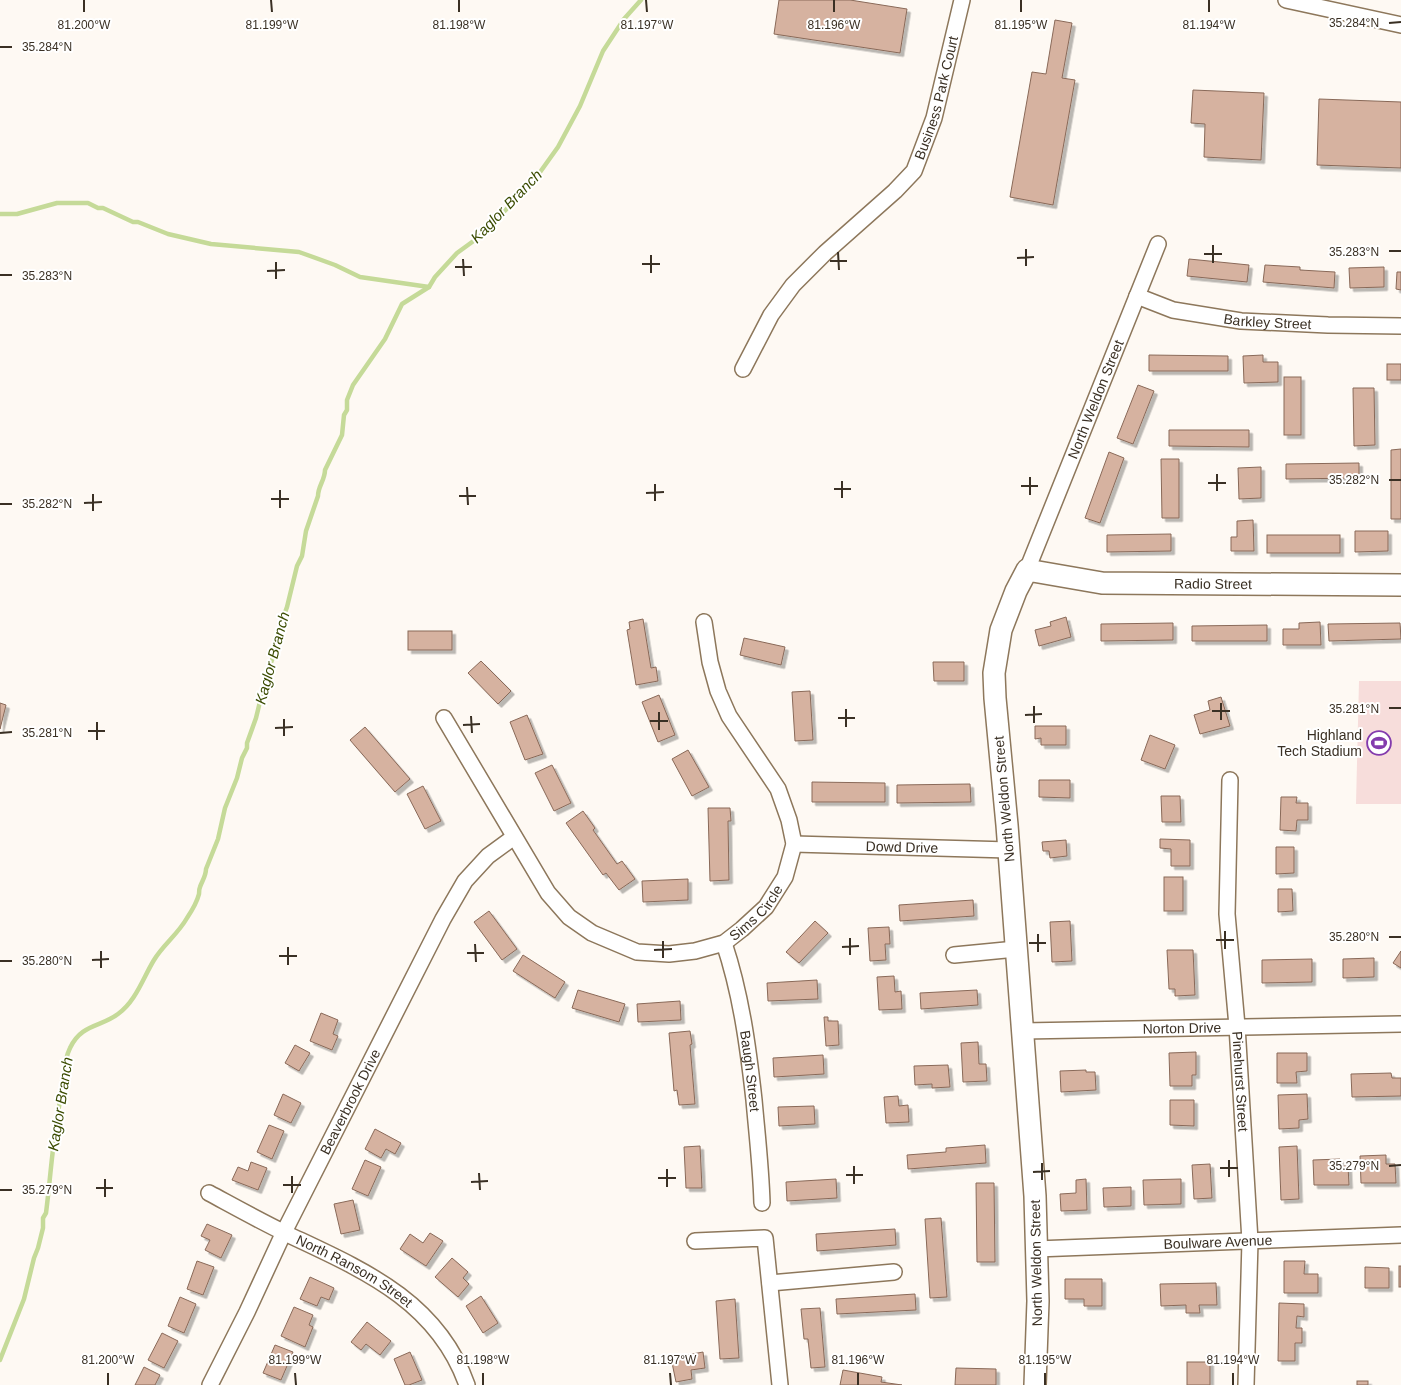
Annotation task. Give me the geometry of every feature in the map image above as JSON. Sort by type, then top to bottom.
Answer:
[{"type":"street","name":"Business Park Court","points":[[743,369],[770,315],[793,285],[825,253],[896,191],[914,171],[934,118],[962,0]]},
{"type":"street","points":[[1286,0],[1401,25]]},
{"type":"street","name":"North Weldon Street","points":[[1035,1385],[1038,1301],[1035,1196],[994,673],[1001,630],[1158,244]]},
{"type":"street","name":"Barkley Street","points":[[1137,296],[1173,310],[1240,321],[1401,326]]},
{"type":"street","name":"Radio Street","points":[[1027,570],[1102,583],[1401,585]]},
{"type":"street","name":"Sims Circle","points":[[444,718],[548,893],[569,917],[592,933],[638,952],[669,954],[687,952],[724,943],[766,907],[785,877],[794,844],[790,820],[778,788],[729,716],[718,691],[710,662],[704,622]]},
{"type":"street","name":"Pinehurst Street","points":[[1230,780],[1226,914],[1238,1026],[1250,1241],[1246,1385]]},
{"type":"street","name":"Beaverbrook Drive","points":[[210,1385],[247,1312],[284,1232],[443,919],[466,881],[488,856],[514,837]]},
{"type":"street","name":"Dowd Drive","points":[[794,844],[1008,850]]},
{"type":"street","name":"Baugh Street","points":[[724,943],[732,967],[742,1013],[761,1169],[762,1202]]},
{"type":"street","points":[[954,955],[1016,949]]},
{"type":"street","name":"Norton Drive","points":[[1023,1031],[1401,1024]]},
{"type":"street","name":"North Ransom Street","points":[[209,1194],[358,1268],[395,1291],[428,1320],[442,1337],[454,1356],[467,1385]]},
{"type":"street","name":"Boulware Avenue","points":[[1036,1249],[1401,1236]]},
{"type":"street","points":[[695,1241],[765,1238],[780,1385]]},
{"type":"street","points":[[770,1283],[894,1272]]},
{"type":"shaded area","name":"Highland Tech Stadium","points":[[1359,681],[1401,681],[1401,804],[1356,804]]},
{"type":"building","points":[[779,0],[850,0],[907,9],[900,53],[774,34]]},
{"type":"building","points":[[1055,20],[1072,23],[1062,78],[1075,80],[1053,205],[1010,197],[1032,72],[1046,74]]},
{"type":"building","points":[[1193,90],[1264,93],[1261,160],[1204,157],[1205,124],[1191,123]]},
{"type":"building","points":[[1319,99],[1401,102],[1401,168],[1317,165]]},
{"type":"building","points":[[1189,259],[1249,265],[1247,282],[1187,276]]},
{"type":"building","points":[[1265,265],[1335,272],[1334,288],[1263,282]]},
{"type":"building","points":[[1384,267],[1384,287],[1350,288],[1349,268]]},
{"type":"building","points":[[1397,272],[1401,272],[1401,290],[1396,289]]},
{"type":"building","points":[[1149,355],[1228,356],[1228,371],[1149,371]]},
{"type":"building","points":[[1263,355],[1263,362],[1278,362],[1278,382],[1244,383],[1243,356]]},
{"type":"building","points":[[1387,364],[1401,364],[1401,380],[1387,380]]},
{"type":"building","points":[[1284,377],[1301,377],[1301,435],[1284,435]]},
{"type":"building","points":[[1138,385],[1154,391],[1133,444],[1117,438]]},
{"type":"building","points":[[1353,388],[1374,388],[1375,445],[1354,446]]},
{"type":"building","points":[[1169,430],[1249,430],[1249,447],[1169,446]]},
{"type":"building","points":[[1401,449],[1401,519],[1391,519],[1391,450]]},
{"type":"building","points":[[1109,452],[1124,458],[1100,523],[1085,518]]},
{"type":"building","points":[[1161,459],[1179,459],[1179,518],[1162,518]]},
{"type":"building","points":[[1359,463],[1359,478],[1286,479],[1286,464]]},
{"type":"building","points":[[1261,467],[1261,498],[1239,499],[1238,468]]},
{"type":"building","points":[[1253,520],[1254,551],[1231,551],[1231,537],[1237,537],[1237,521]]},
{"type":"building","points":[[1355,531],[1388,531],[1388,551],[1355,552]]},
{"type":"building","points":[[1171,534],[1171,551],[1107,552],[1107,535]]},
{"type":"building","points":[[1267,535],[1340,535],[1340,553],[1267,553]]},
{"type":"building","points":[[1066,617],[1071,637],[1039,646],[1035,630],[1051,626],[1050,622]]},
{"type":"building","points":[[643,619],[651,668],[656,667],[658,681],[636,685],[627,630],[630,629],[629,622]]},
{"type":"building","points":[[1320,622],[1321,645],[1283,645],[1283,629],[1299,629],[1299,623]]},
{"type":"building","points":[[1173,623],[1173,640],[1101,641],[1101,624]]},
{"type":"building","points":[[1400,623],[1401,639],[1329,641],[1328,624]]},
{"type":"building","points":[[1267,625],[1267,641],[1192,641],[1192,626]]},
{"type":"building","points":[[408,631],[452,631],[452,650],[408,650]]},
{"type":"building","points":[[744,638],[785,647],[781,665],[740,655]]},
{"type":"building","points":[[481,661],[511,691],[498,704],[468,673]]},
{"type":"building","points":[[933,662],[964,662],[964,681],[934,681]]},
{"type":"building","points":[[810,691],[813,740],[795,741],[792,692]]},
{"type":"building","points":[[659,695],[675,735],[658,742],[642,702]]},
{"type":"building","points":[[1221,697],[1230,726],[1200,734],[1194,715],[1210,710],[1208,701]]},
{"type":"building","points":[[0,703],[6,705],[0,729]]},
{"type":"building","points":[[527,715],[543,754],[525,760],[510,722]]},
{"type":"building","points":[[1035,726],[1066,726],[1066,745],[1041,745],[1041,738],[1035,739]]},
{"type":"building","points":[[365,727],[410,779],[395,792],[350,740]]},
{"type":"building","points":[[1150,735],[1175,745],[1165,769],[1141,760]]},
{"type":"building","points":[[688,750],[709,787],[692,796],[672,759]]},
{"type":"building","points":[[552,765],[571,803],[554,811],[535,773]]},
{"type":"building","points":[[1039,780],[1070,780],[1070,798],[1039,797]]},
{"type":"building","points":[[812,782],[885,783],[885,802],[812,802]]},
{"type":"building","points":[[970,784],[971,802],[897,803],[897,785]]},
{"type":"building","points":[[423,786],[441,821],[425,829],[407,794]]},
{"type":"building","points":[[1161,796],[1180,796],[1181,822],[1162,822]]},
{"type":"building","points":[[1281,797],[1297,797],[1296,803],[1308,803],[1308,820],[1297,820],[1296,831],[1280,830]]},
{"type":"building","points":[[708,808],[730,808],[731,821],[728,821],[729,880],[710,881]]},
{"type":"building","points":[[583,811],[595,828],[593,830],[617,864],[622,861],[635,879],[619,890],[606,873],[603,875],[566,823]]},
{"type":"building","points":[[1160,839],[1190,840],[1190,866],[1171,866],[1171,849],[1160,848]]},
{"type":"building","points":[[1066,840],[1067,856],[1050,858],[1049,851],[1043,851],[1042,842]]},
{"type":"building","points":[[1276,847],[1294,847],[1294,873],[1276,874]]},
{"type":"building","points":[[1164,877],[1183,877],[1183,911],[1164,911]]},
{"type":"building","points":[[688,879],[688,900],[643,902],[642,881]]},
{"type":"building","points":[[1278,889],[1292,889],[1293,911],[1278,912]]},
{"type":"building","points":[[973,900],[974,916],[900,921],[899,905]]},
{"type":"building","points":[[489,911],[517,949],[502,960],[474,922]]},
{"type":"building","points":[[815,921],[828,933],[799,963],[786,952]]},
{"type":"building","points":[[1070,921],[1072,961],[1052,962],[1050,922]]},
{"type":"building","points":[[889,927],[890,944],[885,944],[886,960],[870,961],[868,928]]},
{"type":"building","points":[[1167,950],[1193,950],[1195,995],[1175,996],[1175,989],[1169,989]]},
{"type":"building","points":[[1401,951],[1401,968],[1393,963]]},
{"type":"building","points":[[523,955],[565,982],[555,998],[513,971]]},
{"type":"building","points":[[1374,958],[1374,977],[1343,978],[1343,959]]},
{"type":"building","points":[[1312,959],[1312,982],[1262,983],[1262,960]]},
{"type":"building","points":[[894,976],[895,992],[901,991],[902,1009],[879,1010],[877,977]]},
{"type":"building","points":[[817,980],[818,999],[768,1001],[767,983]]},
{"type":"building","points":[[578,990],[625,1004],[619,1022],[572,1008]]},
{"type":"building","points":[[977,990],[978,1005],[921,1009],[920,993]]},
{"type":"building","points":[[680,1001],[681,1020],[638,1022],[637,1004]]},
{"type":"building","points":[[321,1013],[338,1020],[333,1034],[338,1036],[332,1050],[310,1041]]},
{"type":"building","points":[[824,1017],[828,1017],[828,1021],[838,1021],[839,1045],[826,1046]]},
{"type":"building","points":[[690,1031],[695,1104],[679,1105],[677,1090],[674,1091],[669,1033]]},
{"type":"building","points":[[978,1042],[979,1064],[986,1064],[987,1081],[963,1082],[961,1043]]},
{"type":"building","points":[[295,1045],[310,1053],[299,1071],[285,1063]]},
{"type":"building","points":[[1196,1052],[1196,1075],[1192,1075],[1192,1086],[1170,1086],[1169,1053]]},
{"type":"building","points":[[1277,1053],[1307,1053],[1307,1071],[1296,1072],[1297,1083],[1277,1083]]},
{"type":"building","points":[[823,1055],[824,1074],[774,1077],[773,1058]]},
{"type":"building","points":[[948,1065],[950,1087],[932,1088],[932,1084],[915,1085],[914,1066]]},
{"type":"building","points":[[1086,1070],[1086,1072],[1095,1072],[1096,1090],[1061,1092],[1060,1071]]},
{"type":"building","points":[[1391,1073],[1392,1078],[1401,1078],[1401,1096],[1352,1097],[1351,1074]]},
{"type":"building","points":[[283,1094],[301,1103],[291,1123],[274,1115]]},
{"type":"building","points":[[1307,1094],[1308,1119],[1299,1120],[1299,1128],[1279,1129],[1278,1095]]},
{"type":"building","points":[[898,1096],[899,1106],[908,1105],[909,1122],[886,1123],[884,1097]]},
{"type":"building","points":[[1170,1100],[1194,1100],[1194,1126],[1170,1125]]},
{"type":"building","points":[[814,1106],[815,1124],[779,1126],[778,1107]]},
{"type":"building","points":[[269,1125],[284,1131],[272,1159],[257,1152]]},
{"type":"building","points":[[375,1129],[401,1143],[395,1154],[386,1149],[381,1158],[365,1149]]},
{"type":"building","points":[[985,1145],[986,1163],[908,1169],[907,1155],[946,1152],[946,1148]]},
{"type":"building","points":[[700,1146],[702,1188],[686,1188],[684,1147]]},
{"type":"building","points":[[1297,1146],[1299,1199],[1281,1200],[1279,1147]]},
{"type":"building","points":[[1386,1155],[1386,1164],[1395,1164],[1396,1183],[1361,1183],[1360,1156]]},
{"type":"building","points":[[1340,1159],[1340,1166],[1348,1166],[1349,1185],[1314,1185],[1313,1160]]},
{"type":"building","points":[[365,1160],[381,1167],[368,1196],[352,1189]]},
{"type":"building","points":[[251,1162],[267,1168],[258,1190],[232,1180],[238,1167],[248,1171]]},
{"type":"building","points":[[1210,1164],[1212,1198],[1194,1199],[1192,1165]]},
{"type":"building","points":[[836,1179],[837,1198],[787,1201],[786,1182]]},
{"type":"building","points":[[1086,1179],[1087,1210],[1061,1211],[1060,1194],[1076,1193],[1076,1180]]},
{"type":"building","points":[[1181,1179],[1181,1204],[1144,1205],[1143,1180]]},
{"type":"building","points":[[976,1183],[994,1183],[995,1262],[977,1262]]},
{"type":"building","points":[[1131,1187],[1131,1206],[1104,1207],[1103,1188]]},
{"type":"building","points":[[353,1200],[360,1230],[341,1234],[334,1204]]},
{"type":"building","points":[[941,1218],[947,1297],[930,1298],[925,1219]]},
{"type":"building","points":[[207,1224],[232,1235],[221,1258],[205,1250],[210,1240],[201,1236]]},
{"type":"building","points":[[895,1229],[896,1245],[817,1251],[816,1234]]},
{"type":"building","points":[[430,1233],[443,1241],[426,1266],[400,1249],[410,1234],[423,1243]]},
{"type":"building","points":[[452,1258],[468,1272],[463,1278],[469,1284],[458,1297],[435,1277]]},
{"type":"building","points":[[197,1261],[214,1267],[203,1295],[187,1289]]},
{"type":"building","points":[[1284,1261],[1305,1261],[1304,1274],[1318,1274],[1318,1293],[1284,1293]]},
{"type":"building","points":[[1399,1266],[1401,1266],[1401,1287],[1399,1287]]},
{"type":"building","points":[[1365,1267],[1389,1268],[1389,1288],[1365,1288]]},
{"type":"building","points":[[310,1277],[334,1288],[329,1300],[321,1297],[317,1306],[300,1299]]},
{"type":"building","points":[[1065,1279],[1102,1279],[1102,1306],[1084,1306],[1084,1299],[1065,1299]]},
{"type":"building","points":[[1216,1283],[1217,1305],[1199,1305],[1200,1313],[1186,1313],[1186,1305],[1161,1306],[1160,1284]]},
{"type":"building","points":[[915,1294],[916,1310],[837,1314],[836,1299]]},
{"type":"building","points":[[481,1296],[498,1323],[483,1333],[466,1306]]},
{"type":"building","points":[[180,1297],[196,1304],[184,1333],[168,1326]]},
{"type":"building","points":[[735,1299],[739,1358],[720,1359],[716,1301]]},
{"type":"building","points":[[1279,1303],[1304,1304],[1304,1317],[1297,1316],[1296,1328],[1302,1328],[1302,1343],[1295,1343],[1295,1361],[1278,1361]]},
{"type":"building","points":[[294,1307],[313,1315],[309,1325],[313,1327],[305,1347],[281,1336]]},
{"type":"building","points":[[820,1308],[825,1367],[811,1368],[808,1339],[804,1339],[801,1309]]},
{"type":"building","points":[[367,1322],[391,1341],[380,1355],[366,1344],[361,1350],[351,1342]]},
{"type":"building","points":[[162,1333],[178,1341],[164,1368],[148,1360]]},
{"type":"building","points":[[275,1345],[293,1352],[281,1380],[263,1373]]},
{"type":"building","points":[[410,1352],[422,1380],[405,1385],[394,1359]]},
{"type":"building","points":[[703,1352],[705,1368],[691,1370],[692,1379],[676,1382],[671,1358]]},
{"type":"building","points":[[1187,1362],[1210,1362],[1210,1385],[1187,1385]]},
{"type":"building","points":[[144,1367],[160,1375],[155,1385],[135,1385]]},
{"type":"building","points":[[956,1368],[996,1369],[996,1385],[955,1385]]},
{"type":"building","points":[[843,1370],[882,1377],[881,1382],[902,1385],[840,1385]]},
{"type":"building","points":[[1357,1381],[1368,1381],[1368,1385],[1357,1385]]},
{"type":"waterway","name":"Kaglor Branch","points":[[0,1360],[24,1299],[43,1228],[67,1054],[80,1034],[112,1018],[130,1003],[154,960],[183,924],[197,900],[206,869],[218,839],[225,808],[237,778],[256,718],[278,632],[287,607],[297,566],[302,556],[306,531],[319,489],[325,470],[342,435],[347,400],[353,385],[385,339],[402,304],[429,287],[435,277],[457,253],[479,237],[533,182],[558,147],[580,106],[603,51],[624,19],[641,0]]},
{"type":"waterway","points":[[0,214],[17,214],[57,203],[88,203],[168,234],[211,244],[299,252],[335,265],[360,277],[429,287]]},
{"type":"place","name":"Highland Tech Stadium","points":[[1379,743]]}]
